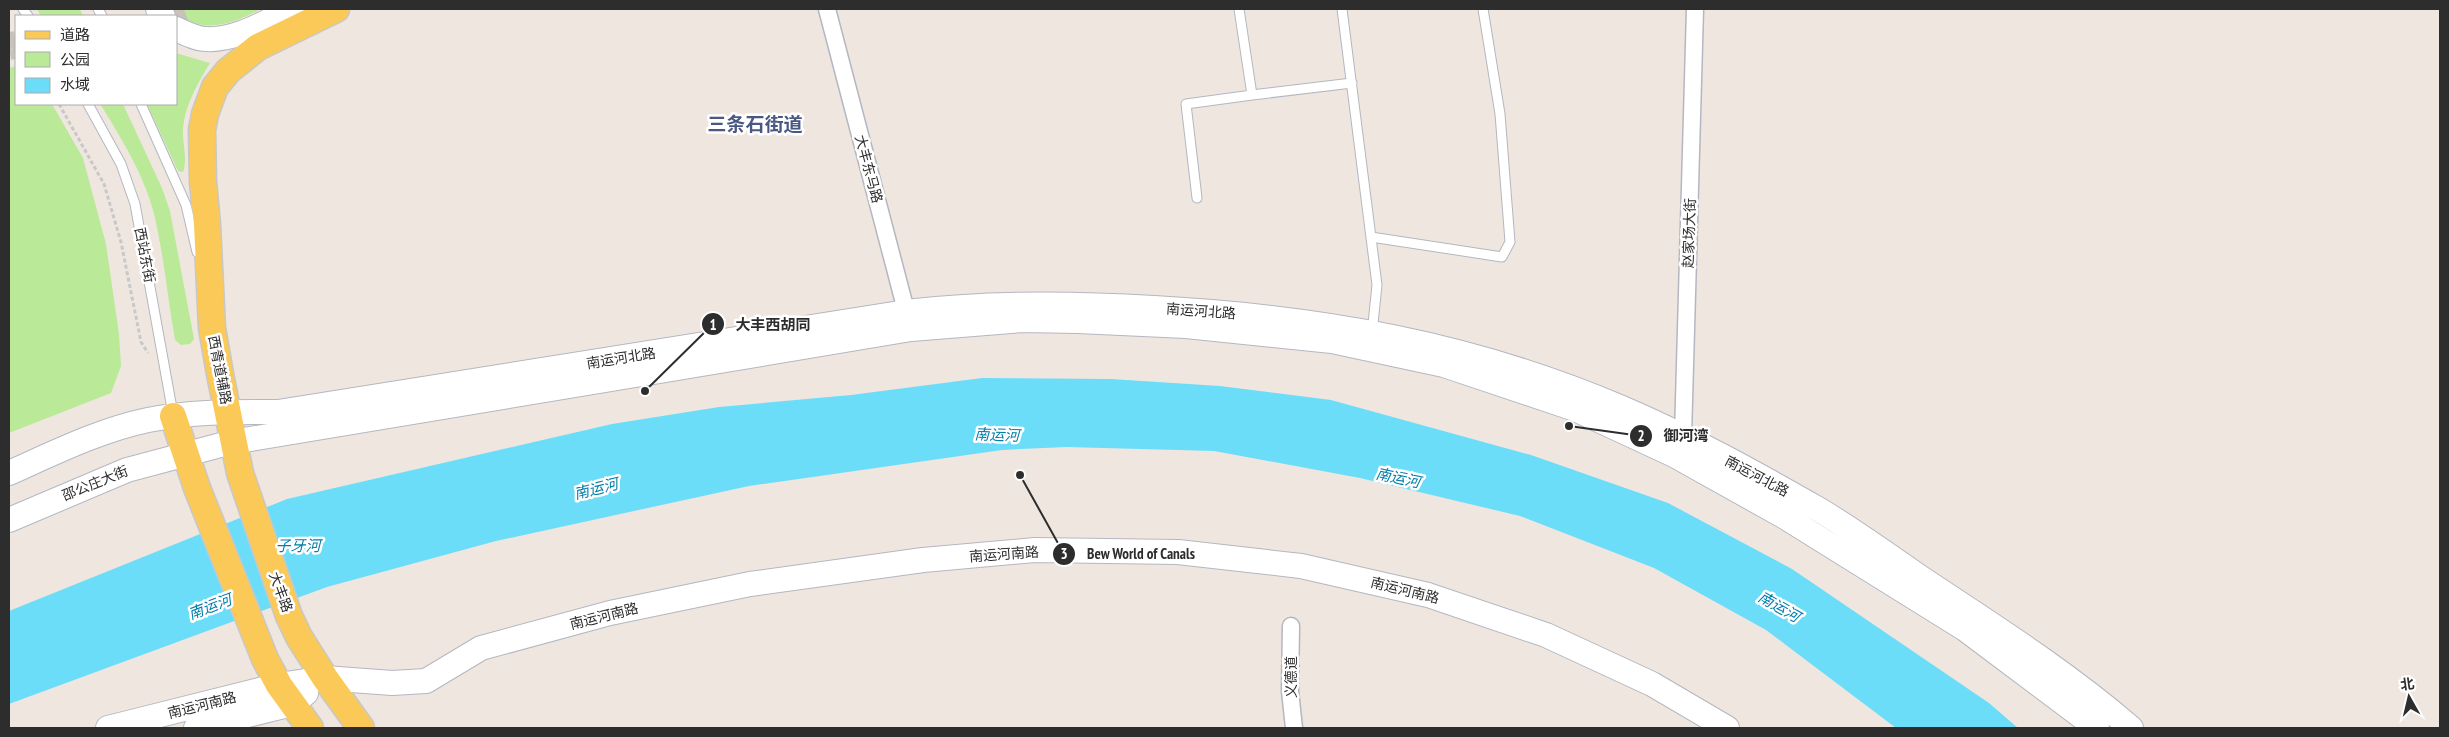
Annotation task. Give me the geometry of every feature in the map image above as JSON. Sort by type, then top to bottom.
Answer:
[{"type":"main road","name":"西青道辅路","points":[[228,412],[212,328],[201,147],[205,114],[215,87],[228,71],[258,47],[336,9]]},
{"type":"main road","name":"大丰路","points":[[228,412],[232,442],[246,495],[290,616],[299,637],[325,678],[361,728]]},
{"type":"main road","points":[[173,416],[206,510],[252,628],[286,694],[310,728]]},
{"type":"street","points":[[178,30],[205,39],[223,38],[240,33],[293,9]]},
{"type":"street","name":"大丰东马路","points":[[827,9],[909,320]]},
{"type":"street","name":"赵家场大街","points":[[1679,445],[1695,9]]},
{"type":"street","name":"南运河北路","points":[[185,453],[232,442],[909,320]]},
{"type":"street","name":"南运河北路","points":[[173,416],[228,412],[278,412],[909,320],[1120,322],[1332,341],[1372,340],[1679,445],[1820,510],[2030,650],[2099,701],[2131,728]]},
{"type":"street","points":[[9,473],[123,426],[173,416]]},
{"type":"street","name":"南运河北路","points":[[1679,445],[1785,517],[1965,629],[2097,728]]},
{"type":"street","name":"邵公庄大街","points":[[9,520],[127,470],[185,453]]},
{"type":"street","name":"南运河南路","points":[[196,728],[325,678],[392,683],[426,681],[481,648],[610,613],[750,584],[923,560],[1035,550],[1178,552],[1301,566],[1428,594],[1546,635],[1652,684],[1727,728]]},
{"type":"street","name":"义德道","points":[[1291,626],[1290,691],[1294,728]]},
{"type":"street","name":"南运河南路","points":[[108,728],[286,694]]},
{"type":"lane","points":[[1239,9],[1252,95]]},
{"type":"lane","points":[[1342,9],[1377,285],[1372,340]]},
{"type":"lane","points":[[1371,237],[1502,257],[1510,242],[1500,114],[1483,9]]},
{"type":"lane","points":[[1197,198],[1186,104],[1352,83]]},
{"type":"lane","name":"西站东街","points":[[89,105],[121,164],[135,204],[173,416]]},
{"type":"lane","points":[[141,105],[186,205],[212,328]]},
{"type":"path","points":[[60,105],[104,184],[121,242],[141,342],[168,382]]},
{"type":"green space","points":[[37,9],[80,9],[83,15],[40,15]]},
{"type":"green space","points":[[174,9],[261,9],[228,23],[205,25],[194,23],[184,18]]},
{"type":"green space","points":[[178,54],[210,63],[186,111],[183,128],[185,162],[183,172],[178,171],[147,105],[178,105]]},
{"type":"green space","points":[[15,66],[15,105],[53,105],[83,158],[106,244],[119,334],[121,366],[111,393],[9,433],[9,68]]},
{"type":"green space","points":[[101,105],[123,105],[162,188],[170,211],[194,339],[190,344],[181,345],[175,340],[155,218],[146,188],[125,145]]},
{"type":"water","name":"子牙河","points":[[982,378],[1111,379],[1220,386],[1331,400],[1531,455],[1668,503],[1792,569],[1989,703],[2018,728],[1896,728],[1766,630],[1654,568],[1520,516],[1360,478],[1214,451],[1066,447],[1002,450],[749,486],[496,541],[327,587],[9,704],[9,611],[287,499],[612,424],[719,407],[851,395]]},
{"type":"tunnel","points":[[167,15],[184,9]]},
{"type":"tunnel","points":[[9,46],[15,45]]},
{"type":"place","name":"大丰西胡同","points":[[645,391]]},
{"type":"place","name":"御河湾","points":[[1569,426]]},
{"type":"place","name":"Bew World of Canals","points":[[1020,475]]},
{"type":"district","name":"三条石街道","points":[[755,124]]},
{"type":"water label","name":"南运河","points":[[997,435]]},
{"type":"water label","name":"南运河","points":[[1398,478]]},
{"type":"water label","name":"南运河","points":[[596,489]]},
{"type":"water label","name":"南运河","points":[[210,607]]},
{"type":"water label","name":"南运河","points":[[1779,607]]}]
